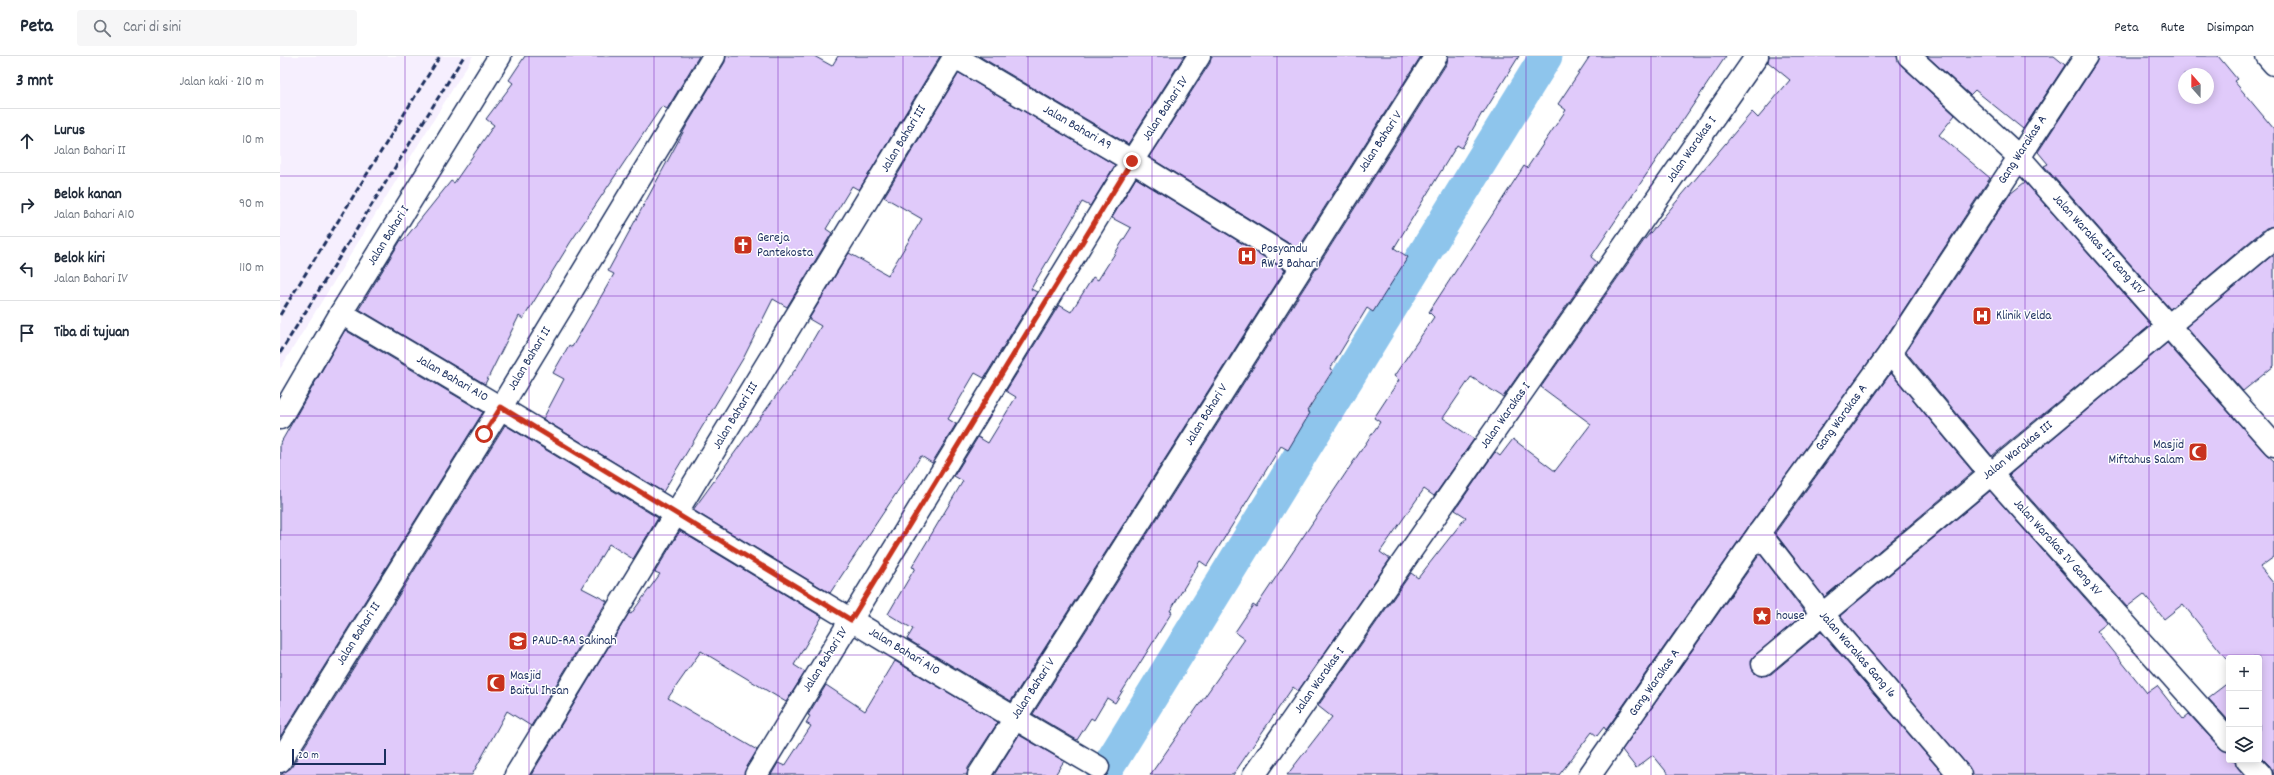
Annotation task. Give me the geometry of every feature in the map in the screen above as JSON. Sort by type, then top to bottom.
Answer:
[{"type":"street","name":"Jalan Bahari I","points":[[280,418],[341,313],[500,56]]},
{"type":"street","name":"Jalan Bahari II","points":[[280,761],[501,407],[714,56]]},
{"type":"street","name":"Jalan Bahari A9","points":[[954,56],[1132,161],[1302,266]]},
{"type":"street","name":"Jalan Bahari III","points":[[516,775],[954,56]]},
{"type":"street","name":"Jalan Bahari IV","points":[[756,775],[1132,161],[1200,56]]},
{"type":"street","name":"Jalan Bahari V","points":[[979,775],[1436,56]]},
{"type":"street","name":"Jalan Warakas I","points":[[1254,775],[1757,56]]},
{"type":"street","name":"Jalan Warakas III Gang XIV","points":[[1909,56],[2019,157],[2171,326],[2274,445]]},
{"type":"street","name":"Gang Warakas A","points":[[1600,771],[1758,533],[1890,353],[2086,56]]},
{"type":"street","points":[[2267,56],[2274,64]]},
{"type":"street","name":"Jalan Warakas III","points":[[1763,664],[1990,473],[2171,326],[2274,238]]},
{"type":"street","name":"Jalan Bahari A10","points":[[341,313],[501,407],[851,620],[1098,767]]},
{"type":"street","name":"Jalan Warakas IV Gang XV","points":[[1890,353],[1990,473],[2226,737]]},
{"type":"street","name":"Jalan Warakas Gang 16","points":[[1758,533],[1823,615],[1960,775]]},
{"type":"street","points":[[2250,763],[2261,775]]},
{"type":"shaded area","points":[[280,56],[473,56],[280,369]]},
{"type":"building","points":[[525,56],[699,56],[667,109],[662,106],[570,243],[523,319],[519,316],[485,384],[359,309],[401,240],[403,241],[451,181],[454,183],[494,125],[486,119],[513,83],[509,80]]},
{"type":"building","points":[[726,56],[814,56],[832,66],[838,56],[940,56],[859,190],[852,186],[826,229],[832,233],[787,307],[773,299],[744,357],[663,492],[543,419],[564,379],[553,373],[569,345],[572,347],[614,274],[608,271],[687,125],[725,62]]},
{"type":"building","points":[[979,56],[1184,56],[1128,144]]},
{"type":"building","points":[[1211,56],[1421,56],[1298,249],[1149,157],[1210,63]]},
{"type":"building","points":[[1448,56],[1519,56],[1483,114],[1482,113],[1462,148],[1457,145],[1394,248],[1408,257],[1373,312],[1367,308],[1330,369],[1333,370],[1307,411],[1310,413],[1288,450],[1281,446],[1207,566],[1200,561],[1170,611],[1172,612],[1115,703],[1107,698],[1094,720],[1091,718],[1077,740],[1033,714],[1447,63]]},
{"type":"building","points":[[1590,56],[1726,56],[1591,257],[1597,262],[1503,397],[1471,377],[1443,418],[1474,439],[1434,496],[1424,489],[1380,552],[1390,559],[1298,691],[1293,687],[1233,775],[1150,775],[1245,639],[1235,632],[1253,605],[1256,607],[1380,422],[1374,418],[1399,380],[1394,376],[1434,317],[1429,312],[1524,166],[1527,168],[1566,110],[1558,104]]},
{"type":"building","points":[[1769,56],[1897,56],[1901,65],[1955,115],[1939,135],[1990,178],[1880,346],[1749,526],[1606,730],[1604,727],[1597,736],[1592,732],[1559,775],[1287,775],[1332,717],[1318,706],[1411,573],[1418,578],[1466,517],[1455,510],[1495,452],[1500,456],[1513,439],[1555,471],[1591,424],[1541,387],[1645,239],[1752,112],[1758,118],[1790,80],[1768,62]]},
{"type":"building","points":[[1927,56],[2054,56],[2065,65],[2023,129],[1975,90],[1970,95]]},
{"type":"building","points":[[2098,56],[2218,56],[2237,79],[2234,81],[2274,129],[2274,226],[2266,228],[2170,309],[2044,166],[2048,164],[2038,152],[2096,63]]},
{"type":"building","points":[[959,73],[1115,165],[1090,206],[1082,202],[1031,289],[1037,292],[984,378],[975,373],[948,419],[956,424],[932,463],[921,456],[830,593],[693,510],[797,367],[821,326],[809,319],[849,253],[888,275],[922,219],[884,197]]},
{"type":"building","points":[[1136,178],[1285,270],[1011,701],[907,639],[913,629],[888,614],[915,568],[912,567],[963,481],[954,476],[978,437],[988,443],[1016,397],[1006,391],[1059,305],[1071,312],[1093,277],[1098,280],[1131,228],[1112,218]]},
{"type":"building","points":[[2025,182],[2151,325],[1992,456],[1906,352],[2010,194]]},
{"type":"building","points":[[2274,254],[2274,366],[2243,391],[2186,327]]},
{"type":"building","points":[[345,330],[483,412],[280,737],[280,444]]},
{"type":"building","points":[[2167,343],[2265,453],[2274,461],[2274,557],[2260,567],[2274,584],[2274,775],[2270,766],[2262,758],[2262,655],[2226,655],[2226,658],[2183,604],[2164,619],[2144,594],[2127,607],[2009,475]]},
{"type":"building","points":[[1891,373],[1973,472],[1824,597],[1775,533]]},
{"type":"building","points":[[505,425],[658,518],[633,559],[609,544],[582,588],[607,601],[531,726],[507,711],[472,775],[280,775],[291,768]]},
{"type":"building","points":[[1990,491],[2107,623],[2097,631],[2147,693],[2157,686],[2183,719],[2189,714],[2220,748],[2226,751],[2226,763],[2236,763],[2244,775],[1972,775],[1969,767],[1840,616]]},
{"type":"building","points":[[680,531],[822,617],[794,665],[805,672],[786,702],[701,651],[668,698],[757,750],[744,775],[531,775],[629,613],[631,614],[660,574],[655,572]]},
{"type":"building","points":[[1760,554],[1805,613],[1755,655],[1751,660],[1753,672],[1759,676],[1771,674],[1821,632],[1944,775],[1669,775],[1653,755],[1636,768],[1622,750]]},
{"type":"building","points":[[895,661],[998,722],[968,768],[967,775],[771,775],[778,763],[785,766],[811,726],[806,723],[810,716],[808,715],[826,685],[865,711]]},
{"type":"building","points":[[2226,684],[2226,718],[2208,698]]},
{"type":"building","points":[[1019,735],[1064,761],[1055,775],[994,775]]},
{"type":"waterway","points":[[1103,775],[1546,56]]},
{"type":"railway","points":[[280,315],[440,56]]},
{"type":"railway","points":[[280,353],[464,56]]},
{"type":"place","name":"Gereja Pantekosta","points":[[743,245]]},
{"type":"place","name":"Posyandu RW 3 Bahari","points":[[1247,256]]},
{"type":"place","name":"Klinik Velda","points":[[1982,316]]},
{"type":"place","name":"Masjid Miftahus Salam","points":[[2198,452]]},
{"type":"place","name":"house","points":[[1762,616]]},
{"type":"place","name":"PAUD-RA Sakinah","points":[[518,641]]},
{"type":"place","name":"Masjid Baitul Ihsan","points":[[496,683]]},
{"type":"route","points":[[484,434],[501,407],[851,620],[1132,161]]}]
